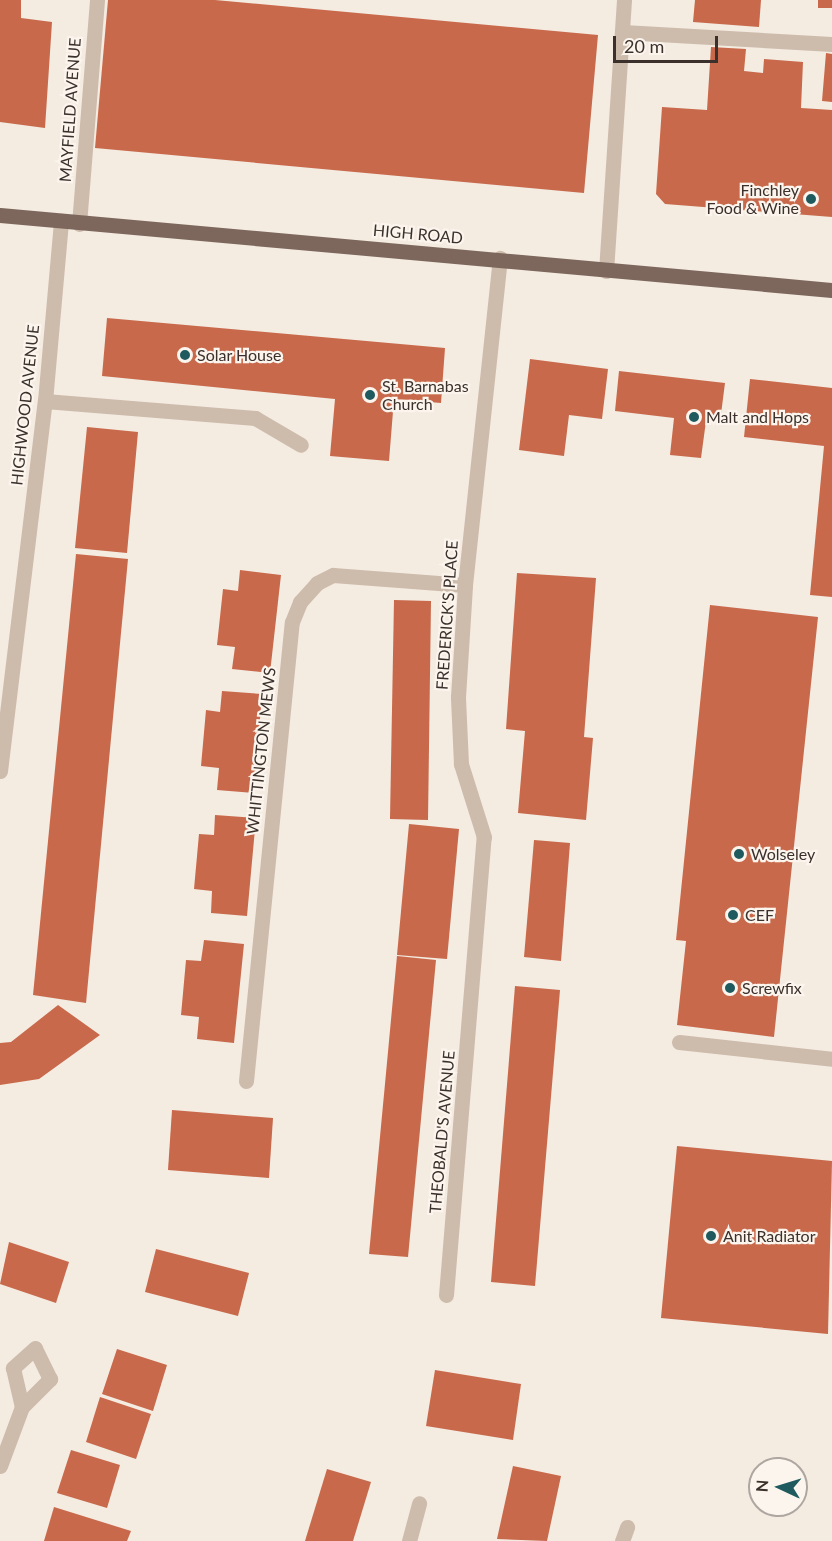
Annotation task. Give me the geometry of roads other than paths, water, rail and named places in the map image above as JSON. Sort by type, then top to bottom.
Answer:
[{"type":"main road","name":"HIGH ROAD","points":[[0,215],[80,224],[500,258],[606,271],[832,290]]},
{"type":"street","name":"MAYFIELD AVENUE","points":[[80,224],[97,0]]},
{"type":"street","points":[[606,271],[624,0]]},
{"type":"street","points":[[623,32],[832,44]]},
{"type":"street","name":"HIGHWOOD AVENUE","points":[[0,771],[45,400],[62,221]]},
{"type":"street","name":"FREDERICK'S PLACE","points":[[474,972],[484,837],[461,764],[458,697],[465,585],[500,258]]},
{"type":"street","points":[[45,400],[255,418],[301,445]]},
{"type":"street","name":"WHITTINGTON MEWS","points":[[246,1081],[292,622],[300,602],[317,583],[333,575],[465,585]]},
{"type":"street","name":"THEOBALD'S AVENUE","points":[[446,1295],[474,972]]},
{"type":"street","points":[[679,1042],[832,1059]]},
{"type":"street","points":[[0,1466],[22,1407]]},
{"type":"street","points":[[409,1541],[419,1503]]},
{"type":"place","name":"Finchley Food & Wine","points":[[811,199]]},
{"type":"place","name":"Solar House","points":[[185,355]]},
{"type":"place","name":"St. Barnabas Church","points":[[370,395]]},
{"type":"place","name":"Malt and Hops","points":[[694,417]]},
{"type":"place","name":"Wolseley","points":[[739,854]]},
{"type":"place","name":"CEF","points":[[733,915]]},
{"type":"place","name":"Screwfix","points":[[730,988]]},
{"type":"place","name":"Anit Radiator","points":[[711,1236]]}]
